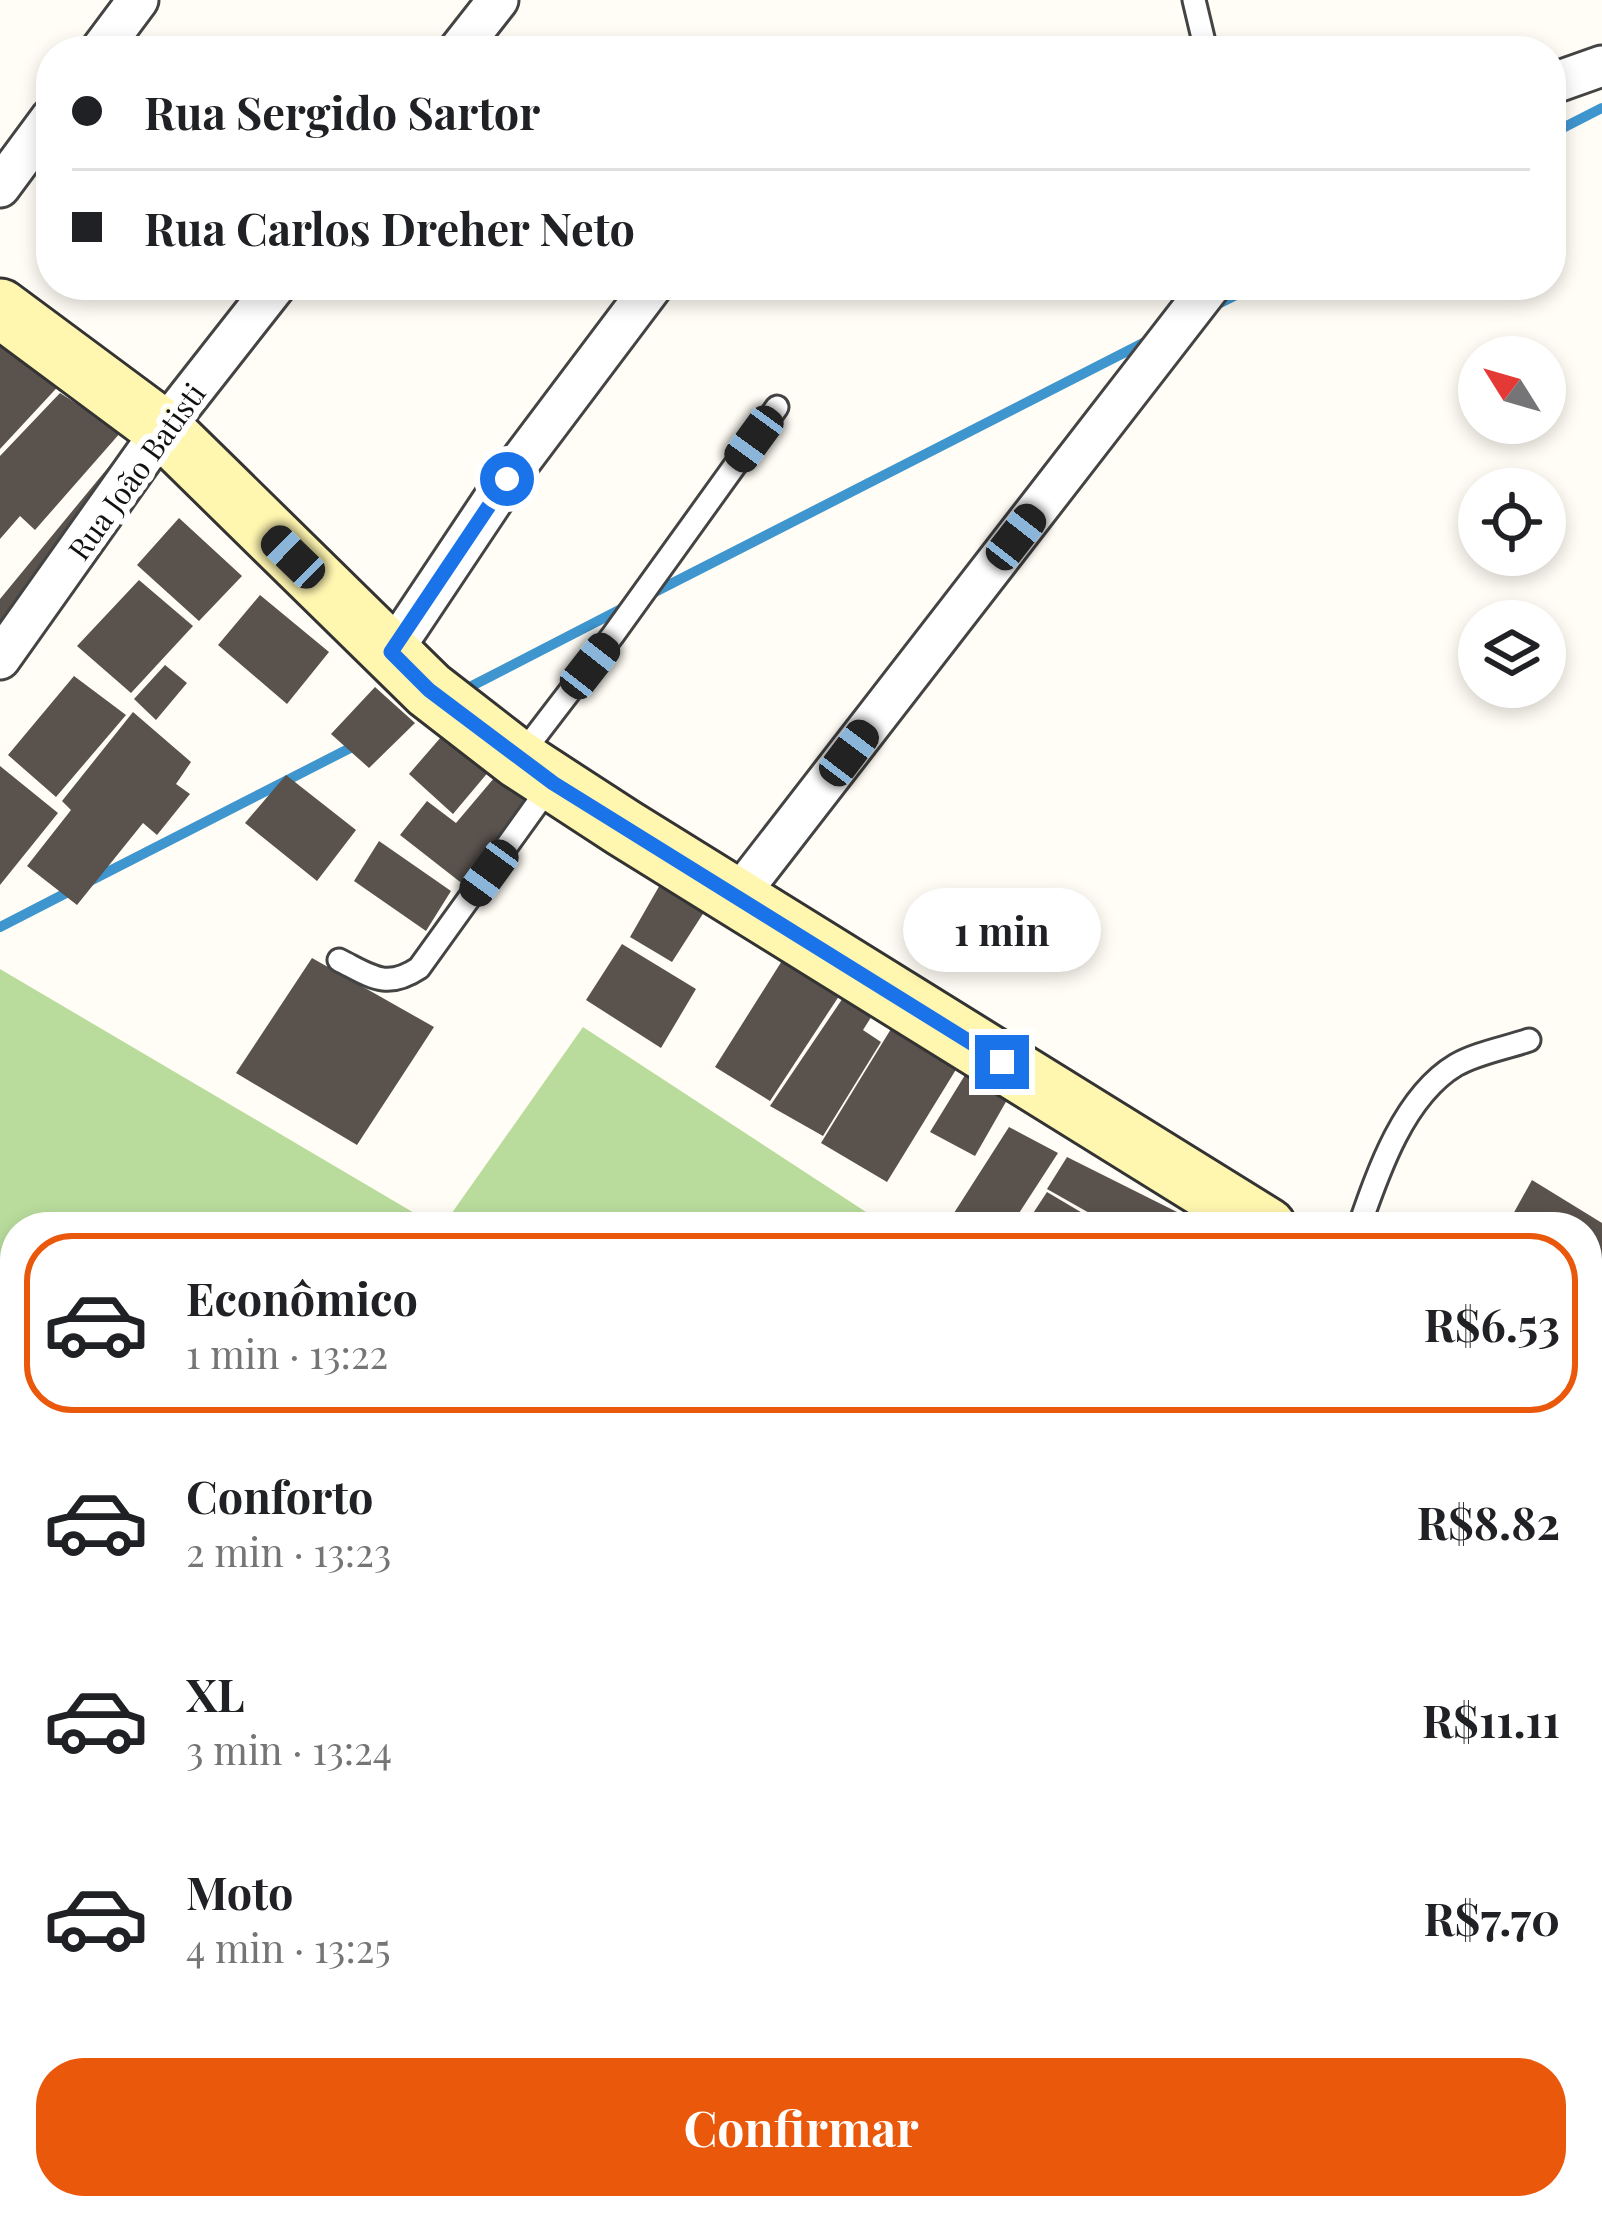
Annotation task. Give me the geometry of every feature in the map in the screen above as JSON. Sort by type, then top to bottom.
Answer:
[{"type":"main road","points":[[0,308],[164,430],[430,689],[535,771],[1244,1212]]},
{"type":"street","points":[[111,36],[138,0]]},
{"type":"street","points":[[470,36],[498,0]]},
{"type":"street","points":[[1566,78],[1602,65]]},
{"type":"street","points":[[0,187],[36,138]]},
{"type":"street","name":"Rua João Batisti","points":[[0,659],[164,430],[264,300]]},
{"type":"street","points":[[430,689],[507,479],[642,300]]},
{"type":"street","points":[[737,897],[1199,300]]},
{"type":"lane","points":[[1194,0],[1203,36]]},
{"type":"lane","points":[[339,959],[379,980],[402,980],[419,968],[614,635],[777,407]]},
{"type":"lane","points":[[1365,1212],[1394,1137],[1416,1101],[1456,1065],[1529,1040]]},
{"type":"green space","points":[[0,969],[413,1212],[0,1212]]},
{"type":"green space","points":[[583,1027],[866,1212],[453,1212]]},
{"type":"building","points":[[0,323],[65,379],[0,449]]},
{"type":"building","points":[[60,393],[121,432],[35,530],[20,516],[0,539],[0,456]]},
{"type":"building","points":[[125,447],[134,458],[0,641],[0,599]]},
{"type":"building","points":[[179,518],[242,576],[199,621],[137,565]]},
{"type":"building","points":[[139,580],[193,626],[131,693],[77,646]]},
{"type":"building","points":[[260,595],[329,652],[287,704],[218,645]]},
{"type":"building","points":[[165,665],[187,683],[156,720],[134,699]]},
{"type":"building","points":[[74,676],[126,715],[56,797],[8,755]]},
{"type":"building","points":[[375,687],[415,723],[369,768],[331,734]]},
{"type":"building","points":[[133,712],[191,762],[176,784],[190,794],[157,835],[143,823],[77,905],[27,866],[71,810],[62,801]]},
{"type":"building","points":[[448,729],[495,764],[453,814],[409,774]]},
{"type":"building","points":[[0,766],[58,813],[0,885]]},
{"type":"building","points":[[500,771],[535,798],[464,885],[400,835],[427,801],[456,823]]},
{"type":"building","points":[[286,775],[356,830],[317,881],[245,823]]},
{"type":"building","points":[[379,841],[451,891],[426,931],[354,881]]},
{"type":"building","points":[[661,883],[706,909],[672,962],[630,937]]},
{"type":"building","points":[[622,944],[696,989],[661,1048],[586,1000]]},
{"type":"building","points":[[785,956],[843,990],[770,1101],[715,1067]]},
{"type":"building","points":[[312,958],[434,1027],[357,1145],[236,1073]]},
{"type":"building","points":[[851,986],[880,1003],[863,1030],[881,1042],[823,1136],[770,1106]]},
{"type":"building","points":[[894,1024],[960,1063],[887,1182],[821,1143]]},
{"type":"building","points":[[965,1075],[1007,1100],[975,1156],[930,1132]]},
{"type":"building","points":[[1009,1127],[1058,1153],[1020,1212],[955,1212]]},
{"type":"building","points":[[1067,1157],[1177,1212],[1088,1212],[1047,1189]]},
{"type":"building","points":[[1532,1180],[1584,1212],[1514,1212]]},
{"type":"building","points":[[1047,1192],[1081,1212],[1034,1212]]},
{"type":"waterway","points":[[1566,126],[1602,108]]},
{"type":"waterway","points":[[1210,308],[1226,300]]},
{"type":"waterway","points":[[649,595],[1151,339]]},
{"type":"waterway","points":[[462,691],[627,606]]},
{"type":"waterway","points":[[88,882],[360,743]]},
{"type":"waterway","points":[[0,927],[72,890]]},
{"type":"route","points":[[507,479],[391,652],[429,690],[553,783],[1002,1062]]}]
